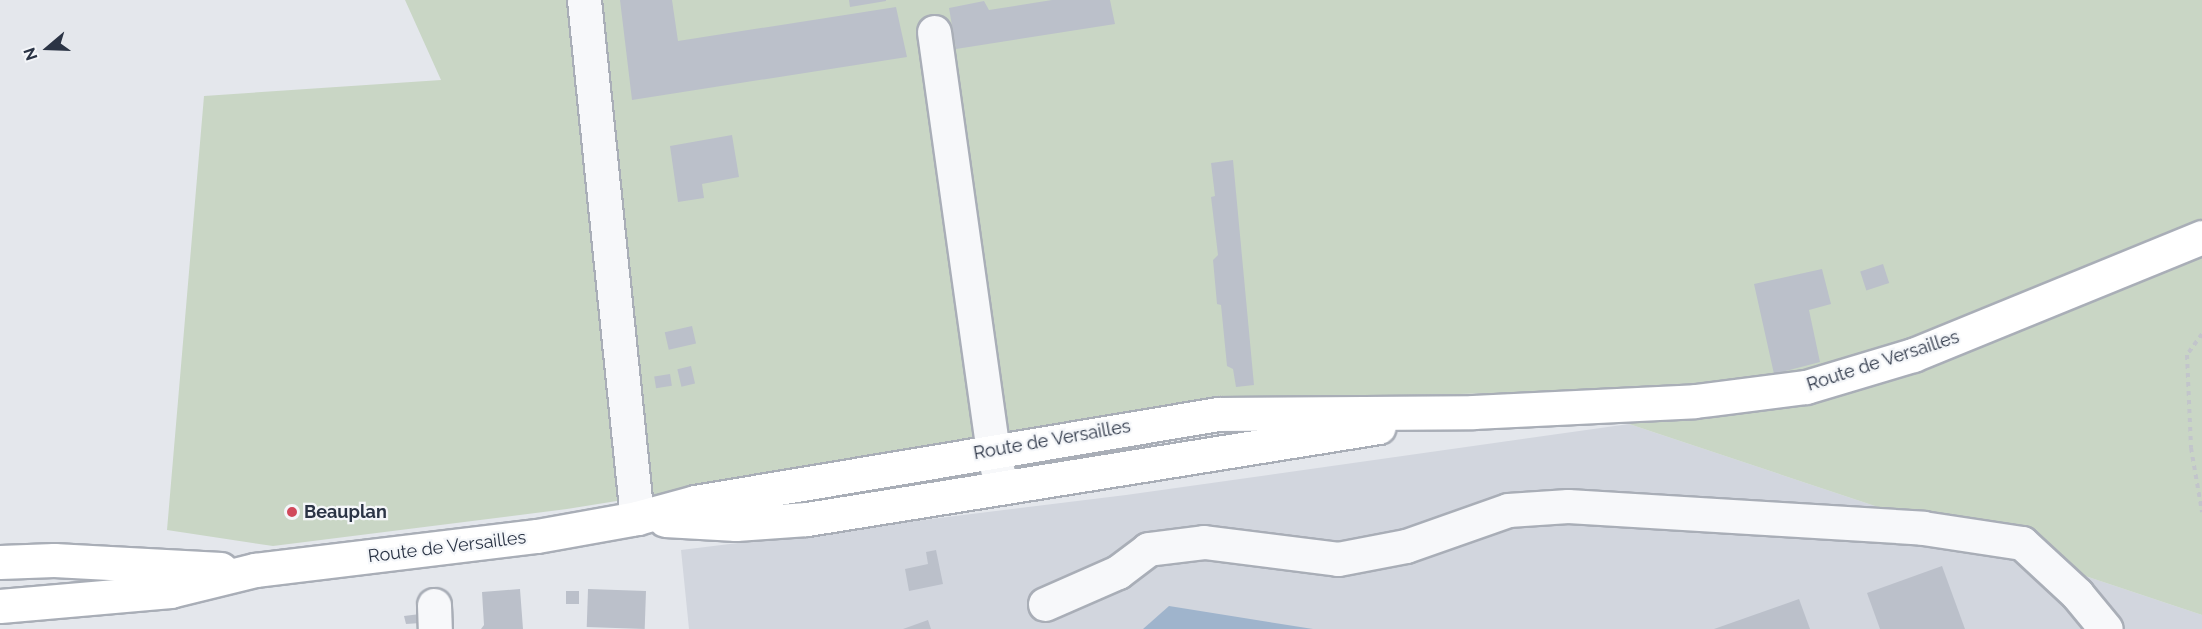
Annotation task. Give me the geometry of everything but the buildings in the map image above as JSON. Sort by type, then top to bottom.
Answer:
[{"type":"main road","name":"Route de Versailles","points":[[0,606],[170,591],[255,570],[537,536],[637,518],[696,502],[1218,414],[1473,412],[1695,401],[1806,387],[1913,355],[2202,237]]},
{"type":"main road","name":"Route de Versailles","points":[[637,518],[736,524],[807,519],[1473,412]]},
{"type":"main road","name":"Route de Versailles","points":[[0,562],[54,560],[255,570]]},
{"type":"street","points":[[584,0],[637,518]]},
{"type":"street","points":[[934,32],[993,451],[1001,487]]},
{"type":"street","points":[[1045,604],[1118,572],[1148,549],[1204,542],[1338,559],[1406,546],[1508,510],[1568,506],[1923,528],[2022,543],[2077,594],[2106,629]]},
{"type":"path","points":[[2202,334],[2187,355],[2191,448],[2202,512]]},
{"type":"shaded area","points":[[1629,424],[2202,615],[2202,629],[689,629],[681,550],[1126,495]]},
{"type":"green space","points":[[405,0],[2202,0],[2202,615],[1629,424],[1544,392],[1234,399],[1061,423],[852,463],[567,509],[273,546],[167,530],[204,96],[441,80]]},
{"type":"water","points":[[1169,606],[1313,629],[1143,629]]},
{"type":"place","name":"Beauplan","points":[[292,512]]}]
